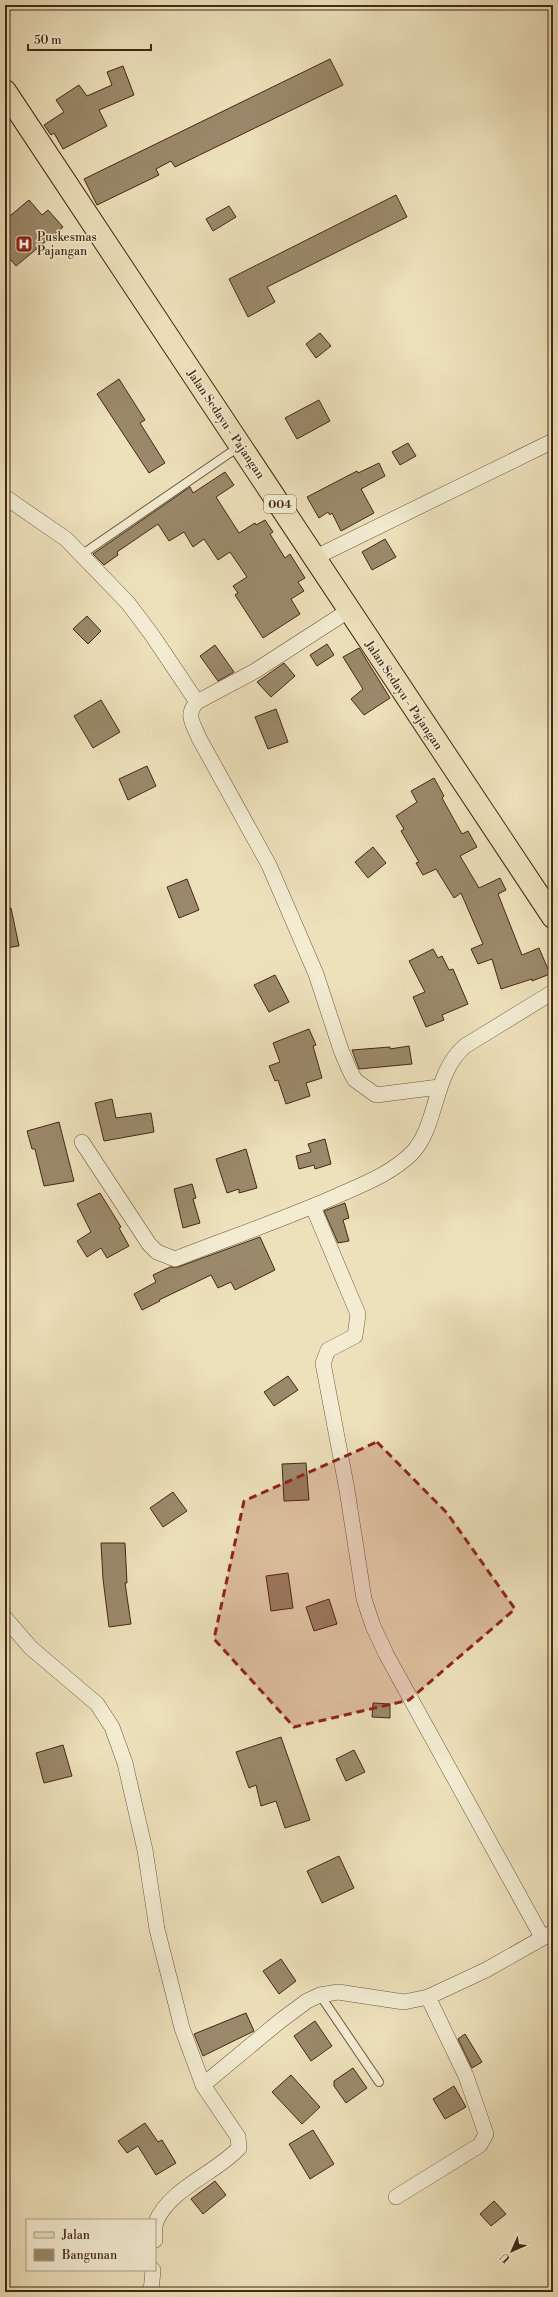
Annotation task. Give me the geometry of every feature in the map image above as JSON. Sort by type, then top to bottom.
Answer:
[{"type":"main road","name":"Jalan Sedayu - Pajangan","points":[[5,91],[241,446],[348,611],[553,917]]},
{"type":"street","points":[[314,558],[553,441]]},
{"type":"street","points":[[5,497],[66,539],[128,604],[152,635],[197,702]]},
{"type":"street","points":[[348,611],[255,670],[197,702],[191,709],[190,717],[199,738],[269,865],[316,974],[340,1050],[355,1080],[376,1095],[440,1087]]},
{"type":"street","points":[[82,1142],[149,1244],[166,1257],[174,1258],[312,1207],[393,1169],[412,1153],[423,1136],[440,1087],[455,1055],[465,1046],[553,992]]},
{"type":"street","points":[[203,2085],[280,2021],[307,2001],[320,1995],[338,1992],[404,2002],[428,1997],[486,1970],[548,1934],[386,1654],[373,1626],[364,1599],[347,1490],[323,1363],[328,1350],[355,1336],[358,1314],[312,1207]]},
{"type":"street","points":[[5,1618],[46,1663],[76,1685],[97,1704],[112,1727],[126,1770],[144,1850],[157,1929],[180,2020],[203,2085],[219,2111],[238,2137],[239,2148],[230,2158],[213,2168],[167,2203],[156,2223]]},
{"type":"street","points":[[396,2197],[480,2145],[486,2134],[466,2076],[428,1997]]},
{"type":"street","points":[[151,2292],[153,2271]]},
{"type":"lane","points":[[81,555],[241,446]]},
{"type":"lane","points":[[320,1995],[379,2082]]},
{"type":"highlighted area","points":[[377,1442],[447,1513],[515,1609],[409,1700],[294,1727],[214,1639],[244,1501]]},
{"type":"building","points":[[330,59],[343,85],[175,167],[171,161],[156,169],[159,175],[97,205],[84,179]]},
{"type":"building","points":[[123,66],[134,95],[99,110],[107,126],[63,149],[54,133],[51,135],[44,125],[64,112],[56,100],[79,85],[87,96],[112,85],[107,72]]},
{"type":"building","points":[[396,195],[407,217],[267,287],[275,302],[248,317],[229,279]]},
{"type":"building","name":"Puskesmas Pajangan","points":[[29,200],[42,215],[48,210],[63,227],[16,266],[11,260],[5,265],[5,220]]},
{"type":"building","points":[[229,206],[236,217],[213,231],[206,219]]},
{"type":"building","points":[[320,333],[331,346],[316,358],[306,344]]},
{"type":"building","points":[[119,379],[145,420],[140,423],[165,463],[149,473],[97,394]]},
{"type":"building","points":[[319,400],[330,421],[297,439],[285,418]]},
{"type":"building","points":[[408,443],[416,456],[400,465],[392,452]]},
{"type":"building","points":[[379,463],[385,476],[361,489],[374,513],[341,531],[332,513],[330,515],[328,512],[319,518],[307,497],[357,471],[358,473]]},
{"type":"building","points":[[225,472],[234,485],[216,497],[239,533],[255,523],[256,525],[265,520],[273,532],[270,534],[285,558],[290,554],[305,578],[298,582],[304,591],[291,599],[300,614],[263,638],[235,595],[238,593],[233,586],[247,577],[230,552],[218,560],[204,539],[193,547],[184,532],[169,541],[158,524],[117,552],[118,555],[104,565],[93,554],[190,487],[193,493]]},
{"type":"building","points":[[385,539],[396,557],[372,570],[362,552]]},
{"type":"building","points":[[87,616],[101,631],[88,644],[73,629]]},
{"type":"building","points":[[327,644],[334,655],[317,666],[310,655]]},
{"type":"building","points":[[215,645],[234,672],[218,681],[200,656]]},
{"type":"building","points":[[359,648],[390,698],[364,715],[351,699],[363,689],[343,657]]},
{"type":"building","points":[[284,663],[295,676],[271,697],[257,682]]},
{"type":"building","points":[[101,700],[120,732],[93,748],[74,716]]},
{"type":"building","points":[[276,709],[288,742],[268,749],[255,717]]},
{"type":"building","points":[[147,766],[156,786],[128,800],[119,779]]},
{"type":"building","points":[[434,778],[444,796],[442,798],[462,834],[468,831],[477,847],[460,856],[479,888],[500,878],[506,890],[498,894],[522,955],[539,948],[550,974],[532,981],[532,979],[501,989],[492,959],[478,964],[471,949],[483,944],[461,893],[454,898],[436,869],[423,875],[416,863],[419,862],[401,831],[404,829],[396,816],[417,802],[411,791]]},
{"type":"building","points":[[373,847],[386,863],[368,878],[355,862]]},
{"type":"building","points":[[187,879],[199,910],[179,918],[167,887]]},
{"type":"building","points":[[11,908],[19,946],[5,948],[5,909]]},
{"type":"building","points":[[433,949],[438,958],[442,956],[449,970],[453,969],[468,1004],[442,1015],[444,1020],[426,1027],[413,997],[425,992],[409,961]]},
{"type":"building","points":[[275,975],[289,1002],[269,1012],[254,985]]},
{"type":"building","points":[[309,1029],[316,1045],[313,1046],[322,1078],[306,1083],[310,1096],[286,1104],[278,1080],[275,1081],[269,1066],[280,1062],[273,1043]]},
{"type":"building","points":[[409,1046],[412,1064],[359,1069],[352,1050],[390,1047],[390,1049]]},
{"type":"building","points":[[112,1099],[116,1118],[151,1113],[154,1132],[104,1141],[95,1103]]},
{"type":"building","points":[[59,1122],[74,1181],[44,1186],[35,1149],[32,1149],[27,1131]]},
{"type":"building","points":[[325,1139],[331,1164],[315,1169],[314,1165],[299,1169],[296,1156],[311,1152],[308,1144]]},
{"type":"building","points":[[246,1149],[257,1188],[239,1193],[239,1189],[227,1193],[216,1159]]},
{"type":"building","points":[[192,1184],[196,1198],[193,1199],[200,1223],[183,1228],[174,1189]]},
{"type":"building","points":[[100,1193],[121,1227],[119,1228],[129,1246],[107,1258],[101,1248],[87,1257],[77,1241],[91,1232],[77,1204]]},
{"type":"building","points":[[345,1203],[349,1218],[343,1220],[349,1241],[338,1243],[324,1211]]},
{"type":"building","points":[[260,1237],[275,1270],[235,1290],[231,1282],[218,1288],[211,1275],[159,1300],[160,1301],[142,1310],[134,1294],[156,1282],[153,1275],[170,1267],[178,1267]]},
{"type":"building","points":[[288,1376],[298,1390],[274,1406],[264,1392]]},
{"type":"building","points":[[306,1463],[309,1500],[284,1501],[282,1464]]},
{"type":"building","points":[[173,1492],[187,1511],[163,1527],[150,1508]]},
{"type":"building","points":[[101,1543],[125,1543],[127,1583],[125,1583],[131,1624],[109,1627],[103,1579]]},
{"type":"building","points":[[288,1573],[293,1608],[271,1611],[266,1576]]},
{"type":"building","points":[[329,1599],[337,1624],[314,1631],[306,1607]]},
{"type":"building","points":[[373,1703],[390,1704],[390,1718],[372,1717]]},
{"type":"building","points":[[281,1737],[310,1820],[285,1828],[276,1801],[261,1806],[256,1785],[249,1788],[236,1752]]},
{"type":"building","points":[[63,1745],[72,1776],[44,1783],[36,1753]]},
{"type":"building","points":[[354,1750],[365,1772],[346,1781],[336,1759]]},
{"type":"building","points":[[339,1856],[354,1888],[322,1903],[307,1871]]},
{"type":"building","points":[[281,1959],[296,1981],[279,1994],[263,1971]]},
{"type":"building","points":[[246,2013],[254,2031],[203,2056],[194,2034]]},
{"type":"building","points":[[315,2021],[332,2046],[311,2061],[294,2036]]},
{"type":"building","points":[[465,2034],[482,2062],[472,2068],[458,2039]]},
{"type":"building","points":[[353,2068],[367,2088],[346,2103],[334,2086],[334,2081]]},
{"type":"building","points":[[291,2075],[320,2107],[302,2124],[272,2092]]},
{"type":"building","points":[[454,2086],[466,2107],[445,2119],[433,2099]]},
{"type":"building","points":[[145,2123],[158,2142],[162,2140],[176,2163],[156,2175],[138,2146],[127,2153],[118,2141]]},
{"type":"building","points":[[313,2130],[334,2164],[310,2179],[289,2144]]},
{"type":"building","points":[[215,2181],[226,2195],[203,2214],[191,2199]]},
{"type":"building","points":[[494,2201],[506,2214],[491,2226],[480,2214]]},
{"type":"place","name":"Puskesmas Pajangan","points":[[24,244]]}]
